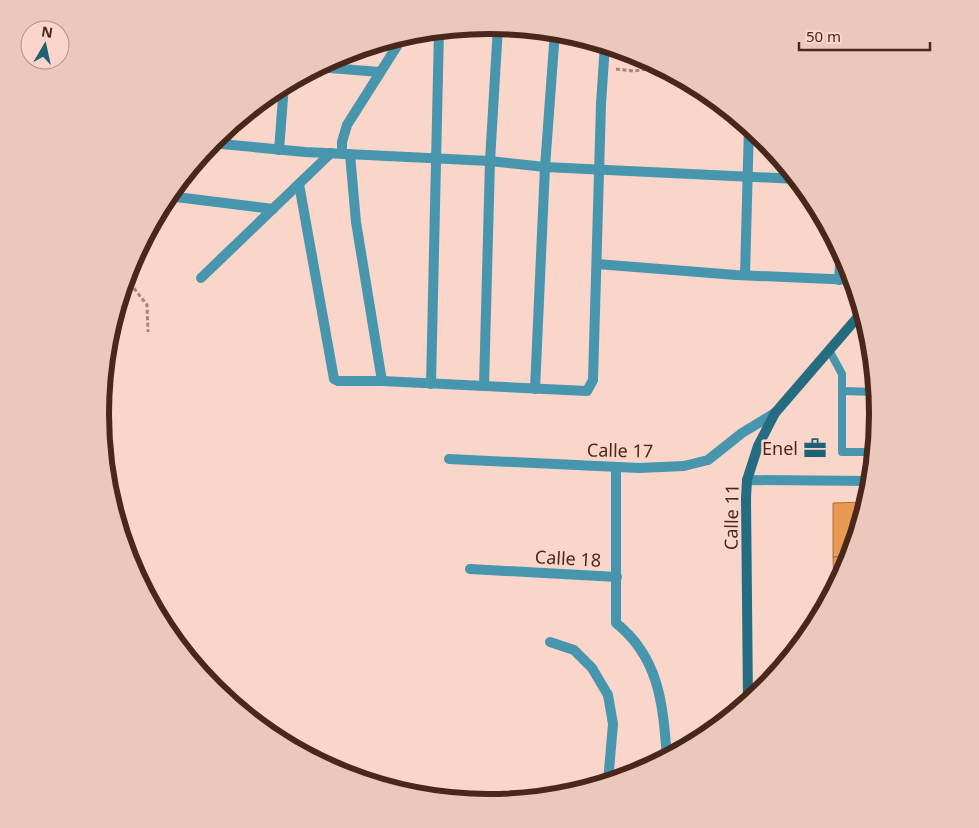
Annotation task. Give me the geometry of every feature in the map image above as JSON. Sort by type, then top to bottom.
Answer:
[{"type":"street","points":[[484,386],[490,161],[498,34]]},
{"type":"street","points":[[431,384],[439,37]]},
{"type":"street","points":[[535,388],[545,167],[554,39]]},
{"type":"street","points":[[382,381],[346,154],[342,142],[347,125],[397,45]]},
{"type":"street","points":[[299,184],[334,379],[338,381],[382,381],[587,391],[593,380],[604,52]]},
{"type":"street","points":[[332,68],[380,72]]},
{"type":"street","points":[[279,150],[283,95]]},
{"type":"street","points":[[745,275],[748,136]]},
{"type":"street","points":[[222,144],[279,150],[490,161],[545,167],[788,179]]},
{"type":"street","points":[[202,278],[331,153]]},
{"type":"street","points":[[177,197],[273,209]]},
{"type":"street","points":[[596,264],[846,280]]},
{"type":"street","points":[[839,280],[840,266]]},
{"type":"street","name":"Calle 11","points":[[748,692],[747,480],[758,446],[775,412],[857,318]]},
{"type":"street","name":"Calle 17","points":[[449,459],[639,468],[684,466],[708,460],[742,433],[775,412]]},
{"type":"street","points":[[616,466],[617,577]]},
{"type":"street","points":[[747,480],[863,481]]},
{"type":"street","name":"Calle 18","points":[[470,569],[617,577],[616,623],[627,631],[651,667],[659,688],[664,716],[666,751]]},
{"type":"street","points":[[550,642],[574,650],[592,668],[608,695],[613,724],[609,775]]},
{"type":"lane","points":[[829,350],[842,374],[842,452],[867,452]]},
{"type":"lane","points":[[842,391],[869,392]]},
{"type":"path","points":[[603,67],[633,71],[648,69]]},
{"type":"path","points":[[132,285],[147,305],[148,332]]},
{"type":"building","points":[[859,502],[842,557],[833,557],[833,503]]},
{"type":"building","points":[[833,557],[842,557],[841,560],[834,576]]},
{"type":"place","name":"Enel","points":[[815,448]]}]
